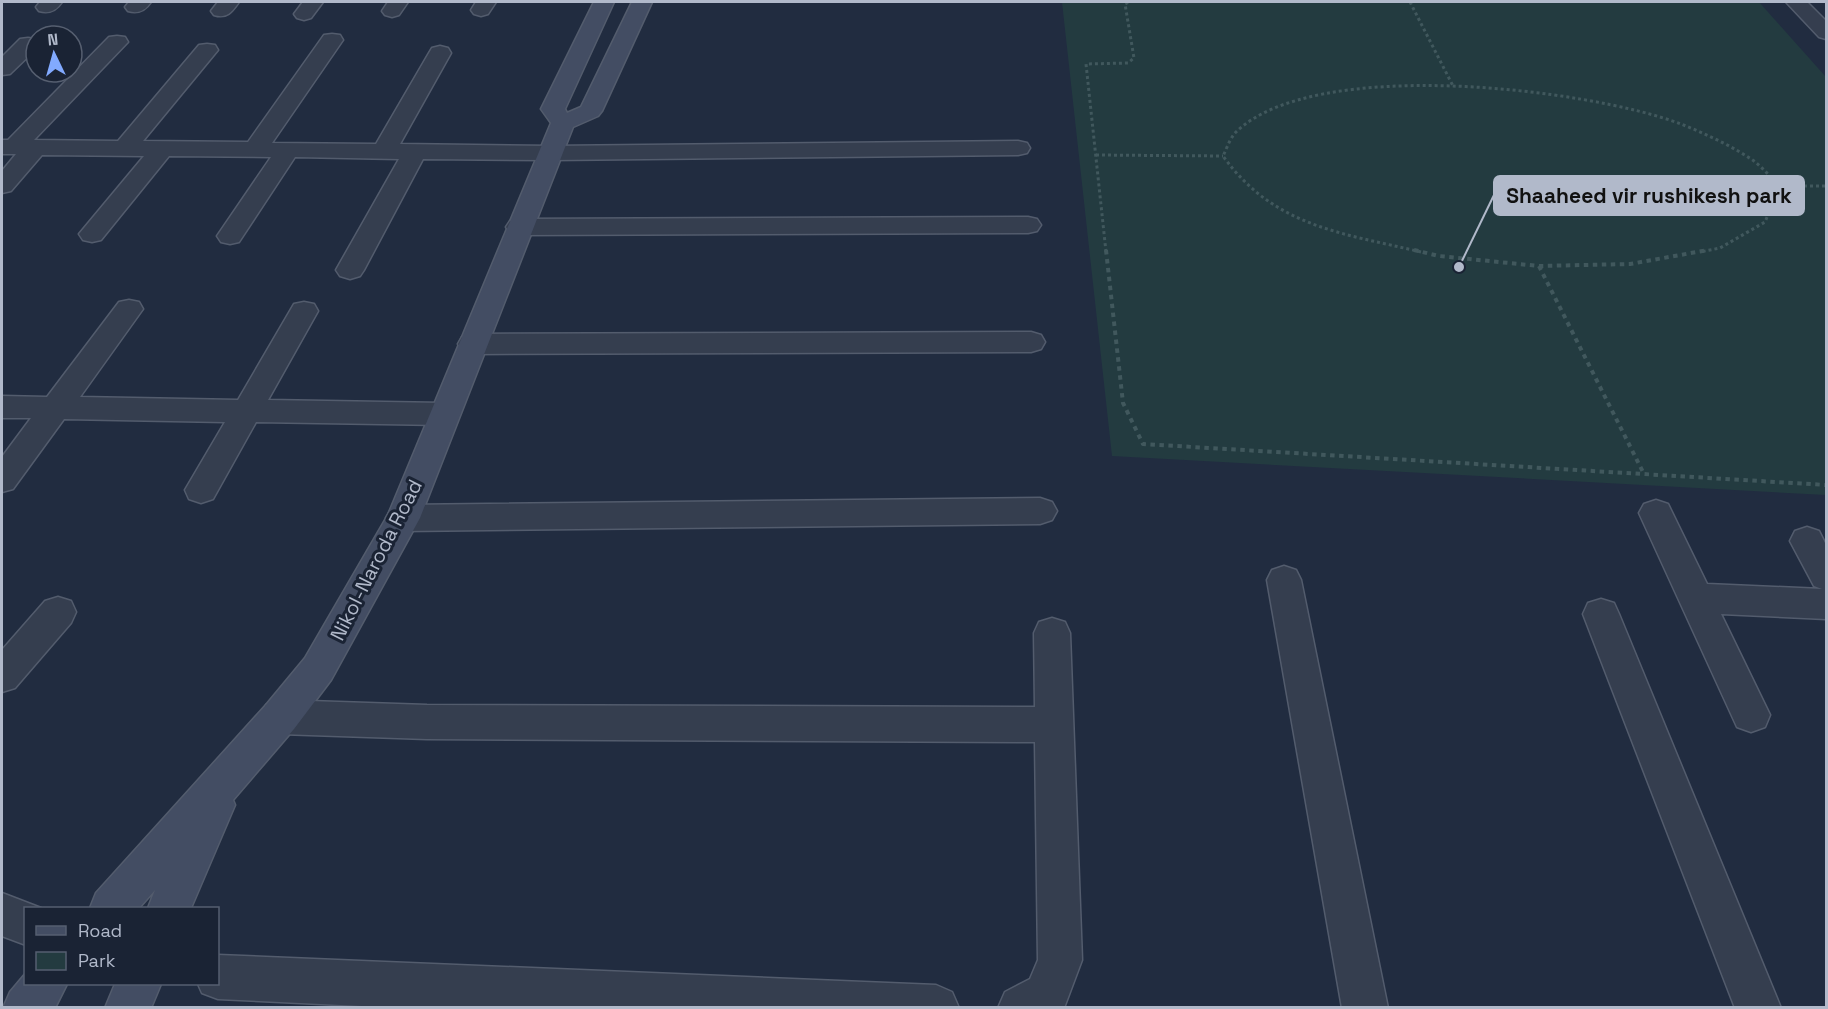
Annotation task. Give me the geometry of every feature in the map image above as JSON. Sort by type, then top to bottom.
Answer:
[{"type":"main road","points":[[557,138],[553,109],[604,2]]},
{"type":"main road","points":[[557,138],[590,111],[642,2]]},
{"type":"main road","name":"Nikol-Naroda Road","points":[[113,907],[280,717],[318,669],[403,518],[443,414],[557,138]]},
{"type":"main road","points":[[170,907],[228,776]]},
{"type":"main road","points":[[26,1008],[44,985]]},
{"type":"main road","points":[[128,1008],[138,985]]},
{"type":"street","points":[[1796,2],[1827,33]]},
{"type":"street","points":[[255,150],[332,40]]},
{"type":"street","points":[[2,186],[17,147],[117,42]]},
{"type":"street","points":[[2,69],[24,48]]},
{"type":"street","points":[[125,148],[207,50]]},
{"type":"street","points":[[384,151],[440,53]]},
{"type":"street","points":[[17,147],[415,151],[557,138],[1018,148]]},
{"type":"street","points":[[92,234],[162,149]]},
{"type":"street","points":[[230,236],[288,150]]},
{"type":"street","points":[[350,270],[415,151]]},
{"type":"street","points":[[519,227],[1028,225]]},
{"type":"street","points":[[2,480],[129,309]]},
{"type":"street","points":[[201,490],[304,311]]},
{"type":"street","points":[[472,344],[1031,342]]},
{"type":"street","points":[[2,407],[443,414]]},
{"type":"street","points":[[403,518],[1040,511]]},
{"type":"street","points":[[1656,513],[1750,715]]},
{"type":"street","points":[[1807,541],[1827,576]]},
{"type":"street","points":[[1284,580],[1365,1008]]},
{"type":"street","points":[[1697,598],[1827,604]]},
{"type":"street","points":[[2,676],[58,612]]},
{"type":"street","points":[[1600,614],[1758,1008]]},
{"type":"street","points":[[1021,1008],[1047,995],[1060,960],[1052,633]]},
{"type":"street","points":[[280,717],[428,722],[1054,725]]},
{"type":"street","points":[[2,915],[24,922]]},
{"type":"street","points":[[219,977],[936,1008]]},
{"type":"path","points":[[1130,2],[1125,4],[1134,58],[1128,63],[1086,64],[1123,403],[1143,444],[1827,485]]},
{"type":"path","points":[[1410,2],[1453,86]]},
{"type":"path","points":[[1223,156],[1235,134],[1278,105],[1355,90],[1453,86],[1619,105],[1691,126],[1751,159],[1780,186],[1827,186]]},
{"type":"path","points":[[1096,155],[1223,156]]},
{"type":"path","points":[[1223,156],[1253,191],[1286,214],[1319,227],[1439,256],[1539,266],[1630,264],[1720,248],[1764,222],[1780,186]]},
{"type":"path","points":[[1539,266],[1644,475]]},
{"type":"green space","points":[[1062,2],[1759,2],[1826,77],[1826,495],[1112,456]]},
{"type":"place","name":"Shaaheed vir rushikesh park","points":[[1459,267]]}]
